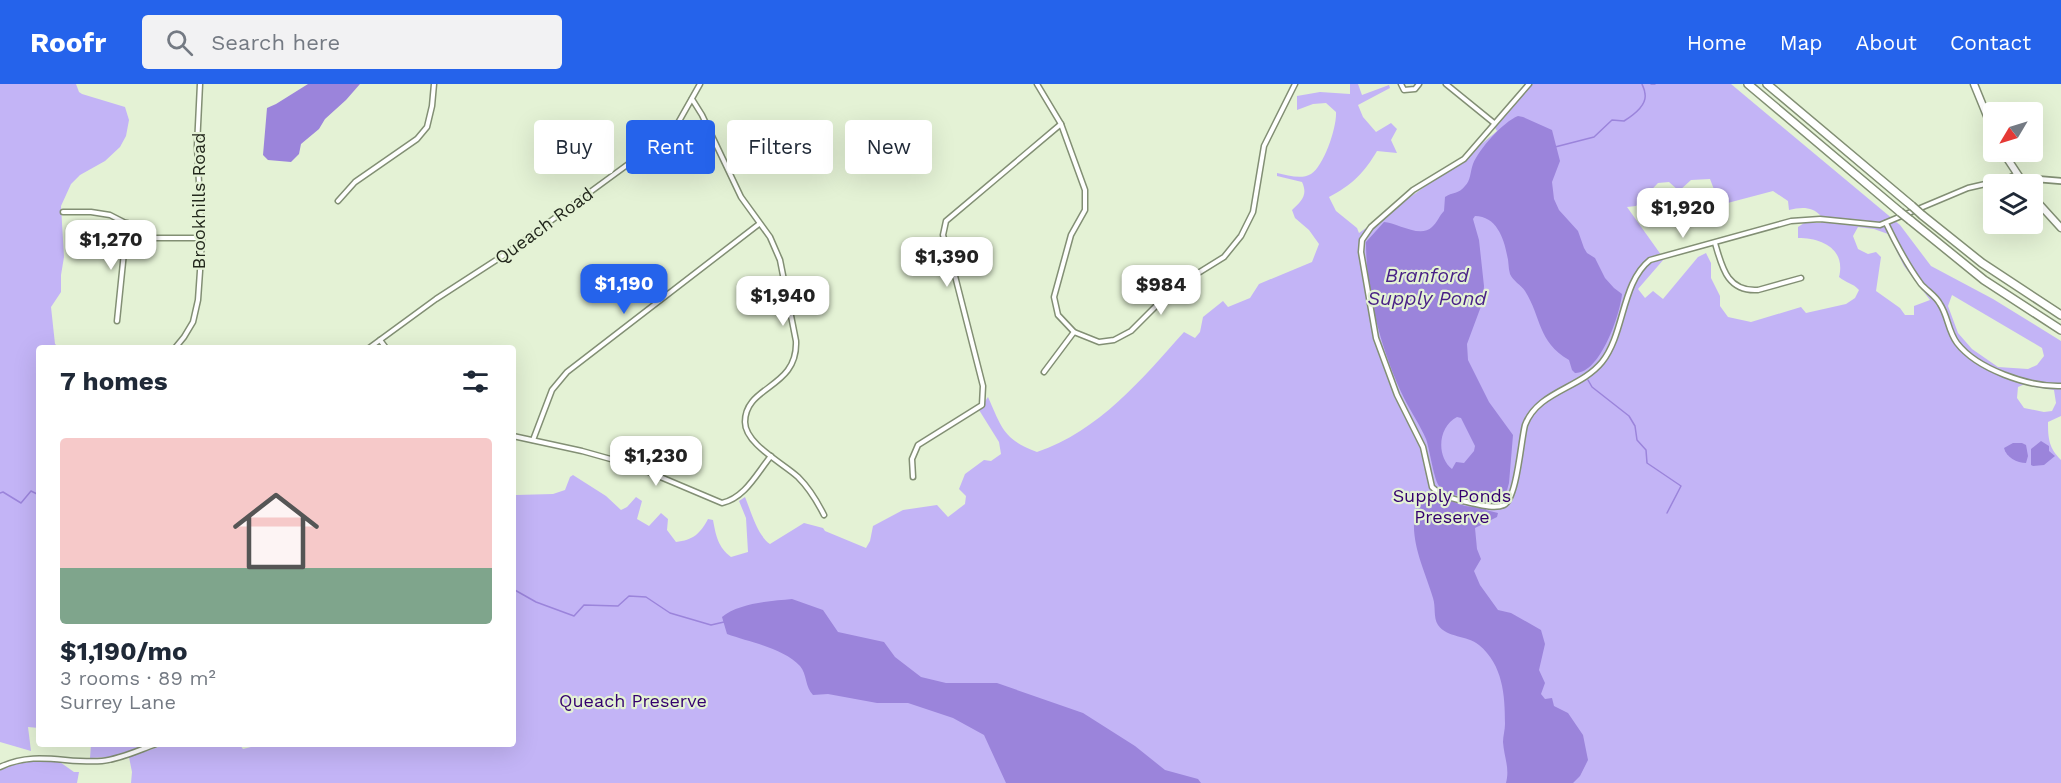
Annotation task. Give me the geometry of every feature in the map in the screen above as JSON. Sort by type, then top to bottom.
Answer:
[{"type":"highway","points":[[1748,84],[1984,280],[2061,330]]},
{"type":"highway","points":[[1767,84],[1982,263],[2061,315]]},
{"type":"main road","points":[[1974,84],[1983,106]]},
{"type":"main road","points":[[2009,162],[2017,174]]},
{"type":"main road","points":[[2043,208],[2061,228]]},
{"type":"street","name":"Brookhills Road","points":[[177,345],[189,330],[195,312],[202,238],[197,146],[200,84]]},
{"type":"street","points":[[338,201],[355,182],[417,139],[427,127],[434,84]]},
{"type":"street","name":"Queach Road","points":[[373,345],[507,253],[657,143],[678,123],[700,84]]},
{"type":"street","points":[[1037,84],[1061,124],[1085,190],[1085,210],[1071,235],[1054,297],[1058,315],[1074,332],[1099,342],[1114,340],[1131,331],[1174,288],[1224,257],[1241,236],[1253,212],[1264,146],[1295,84]]},
{"type":"street","points":[[1401,84],[1404,90],[1414,89],[1419,84]]},
{"type":"street","points":[[1446,84],[1494,123]]},
{"type":"street","points":[[1529,84],[1464,159],[1413,190],[1371,227],[1362,240],[1361,252],[1371,316],[1379,345],[1397,395],[1421,441],[1432,487],[1447,496],[1484,505],[1502,506],[1509,501],[1523,432],[1529,415],[1542,402],[1592,373],[1602,362],[1618,331],[1635,277],[1641,268],[1656,258],[1798,220],[1814,219],[1876,225],[1886,223],[1968,188],[1983,185]]},
{"type":"street","points":[[692,99],[741,197],[770,237],[780,260],[796,341],[797,351],[790,369],[752,402],[746,417],[747,431],[751,438],[799,478],[810,491],[824,515]]},
{"type":"street","points":[[913,477],[912,459],[918,445],[982,405],[983,401],[983,386],[953,268],[942,235],[946,221],[1061,124]]},
{"type":"street","points":[[2043,179],[2061,181]]},
{"type":"street","points":[[63,212],[110,215],[154,238],[202,238]]},
{"type":"street","points":[[117,321],[127,223]]},
{"type":"street","points":[[1886,223],[1912,271],[1942,306],[1950,332],[1963,349],[1985,365],[2012,378],[2046,386],[2061,386]]},
{"type":"street","points":[[532,440],[552,390],[567,372],[759,224]]},
{"type":"street","points":[[1715,243],[1725,276],[1738,287],[1751,291],[1801,278]]},
{"type":"street","points":[[1044,372],[1074,332]]},
{"type":"street","points":[[380,339],[384,345]]},
{"type":"street","points":[[516,437],[632,465],[722,502],[731,501],[740,495],[771,456]]},
{"type":"street","points":[[0,767],[41,758],[106,760],[147,747]]},
{"type":"green space","points":[[0,84],[76,84],[82,94],[125,107],[129,120],[126,136],[120,147],[105,161],[80,175],[71,184],[61,206],[64,257],[61,292],[51,307],[56,345],[36,345],[36,728],[28,727],[31,751],[0,742]]},
{"type":"green space","name":"Supply Ponds Preserve","points":[[1350,84],[1358,84],[1362,95],[1389,85],[1390,88],[1358,105],[1363,117],[1376,132],[1391,123],[1397,129],[1391,140],[1397,153],[1377,151],[1357,178],[1329,197],[1336,211],[1357,228],[1359,233],[1460,162],[1497,131],[1495,128],[1533,84],[1731,84],[1900,225],[1931,266],[1993,299],[2061,341],[2061,416],[2048,422],[2048,433],[2050,443],[2061,460],[2061,783],[131,783],[132,772],[129,757],[158,747],[241,747],[243,749],[251,747],[516,747],[516,495],[553,494],[565,490],[573,475],[606,496],[621,510],[636,497],[642,501],[637,519],[649,526],[661,513],[668,519],[667,530],[676,542],[691,538],[702,529],[708,519],[713,520],[718,541],[731,557],[748,552],[746,518],[739,501],[745,497],[758,529],[770,544],[804,523],[823,528],[825,531],[866,548],[873,526],[903,510],[937,505],[948,517],[965,504],[966,496],[959,489],[965,474],[984,460],[991,461],[1001,454],[999,442],[979,410],[988,397],[1001,425],[1017,442],[1037,452],[1059,443],[1080,431],[1118,402],[1184,332],[1195,338],[1200,332],[1203,317],[1223,301],[1228,307],[1250,298],[1259,284],[1312,262],[1319,244],[1309,230],[1295,218],[1292,210],[1303,198],[1302,182],[1277,176],[1277,173],[1307,176],[1321,163],[1332,136],[1336,112],[1326,103],[1313,104],[1297,110],[1297,96],[1320,92],[1350,94]],"holes":[[[1710,179],[1720,205],[1773,191],[1788,201],[1789,210],[1806,208],[1818,213],[1821,216],[1821,223],[1804,223],[1798,227],[1798,238],[1816,240],[1835,252],[1839,259],[1839,277],[1859,290],[1855,298],[1846,304],[1806,313],[1801,307],[1751,322],[1728,317],[1720,306],[1720,296],[1711,278],[1711,263],[1706,253],[1698,257],[1663,299],[1653,291],[1645,298],[1638,289],[1664,259],[1627,207],[1636,206],[1658,183],[1669,182],[1679,191],[1691,180]],[[1858,227],[1888,234],[1904,266],[1930,300],[1914,306],[1914,315],[1905,315],[1900,308],[1876,291],[1881,257],[1876,252],[1868,254],[1858,249],[1853,236]],[[1952,295],[2042,348],[2044,356],[2037,365],[2028,369],[1998,367],[1972,349],[1958,333],[1948,306]],[[2025,384],[2054,390],[2056,403],[2052,411],[2044,412],[2024,408],[2017,398],[2018,387]]]},
{"type":"green space","points":[[91,747],[140,747],[111,757],[90,758]]},
{"type":"green space","points":[[57,760],[74,772],[79,772],[77,783],[0,783],[0,770],[16,764]]},
{"type":"water","points":[[308,84],[360,84],[325,119],[319,129],[301,144],[299,154],[291,162],[268,160],[263,155],[267,108]]},
{"type":"water","name":"Branford Supply Pond","points":[[1518,116],[1523,117],[1552,130],[1560,161],[1552,182],[1554,199],[1559,210],[1578,231],[1587,253],[1595,258],[1605,278],[1622,294],[1613,328],[1600,354],[1584,371],[1575,373],[1569,360],[1559,353],[1545,337],[1525,291],[1510,274],[1506,248],[1498,229],[1482,217],[1475,216],[1473,219],[1479,240],[1484,286],[1483,301],[1467,344],[1468,360],[1489,402],[1513,435],[1506,494],[1499,502],[1486,503],[1486,510],[1498,513],[1497,517],[1475,528],[1477,549],[1481,559],[1474,571],[1480,585],[1498,610],[1511,613],[1541,630],[1545,644],[1539,670],[1545,683],[1541,694],[1545,699],[1552,698],[1554,706],[1568,713],[1583,735],[1588,760],[1580,776],[1573,783],[1506,783],[1507,767],[1503,742],[1504,702],[1498,671],[1479,645],[1447,632],[1436,622],[1433,598],[1414,532],[1416,509],[1427,494],[1465,506],[1482,508],[1483,501],[1449,493],[1438,484],[1426,439],[1404,398],[1382,342],[1372,303],[1367,262],[1366,242],[1384,222],[1415,231],[1427,230],[1434,225],[1444,211],[1445,197],[1467,184],[1480,151],[1512,119]],"holes":[[[1457,417],[1461,418],[1475,446],[1474,451],[1464,463],[1456,462],[1452,469],[1443,457],[1441,442],[1446,428]]]},
{"type":"water","points":[[935,250],[940,252],[948,270],[945,274],[934,273],[923,260],[925,253]]},
{"type":"water","points":[[2041,441],[2049,446],[2049,451],[2055,456],[2044,465],[2033,466],[2031,465],[2031,449]]},
{"type":"water","points":[[2013,443],[2026,445],[2028,456],[2026,463],[2016,461],[2007,454],[2004,448]]},
{"type":"water","points":[[792,599],[823,610],[838,632],[884,642],[895,657],[921,677],[946,683],[997,683],[1083,713],[1135,746],[1165,770],[1198,779],[1201,783],[1006,783],[984,735],[953,718],[908,703],[877,703],[828,694],[813,695],[802,669],[793,660],[765,646],[727,634],[722,617],[729,612],[756,604]]},
{"type":"waterway","points":[[1555,147],[1594,137],[1612,120],[1624,121],[1631,116],[1644,102],[1645,93],[1642,84]]},
{"type":"waterway","points":[[1588,380],[1592,387],[1629,416],[1635,426],[1637,440],[1646,450],[1647,463],[1681,486],[1667,513]]},
{"type":"waterway","points":[[0,493],[3,492],[21,503],[31,491],[36,494]]},
{"type":"waterway","points":[[516,591],[536,602],[574,616],[584,605],[618,606],[629,596],[646,597],[670,613],[711,625],[724,622]]},
{"type":"park label","name":"Queach Preserve","points":[[633,701]]}]
